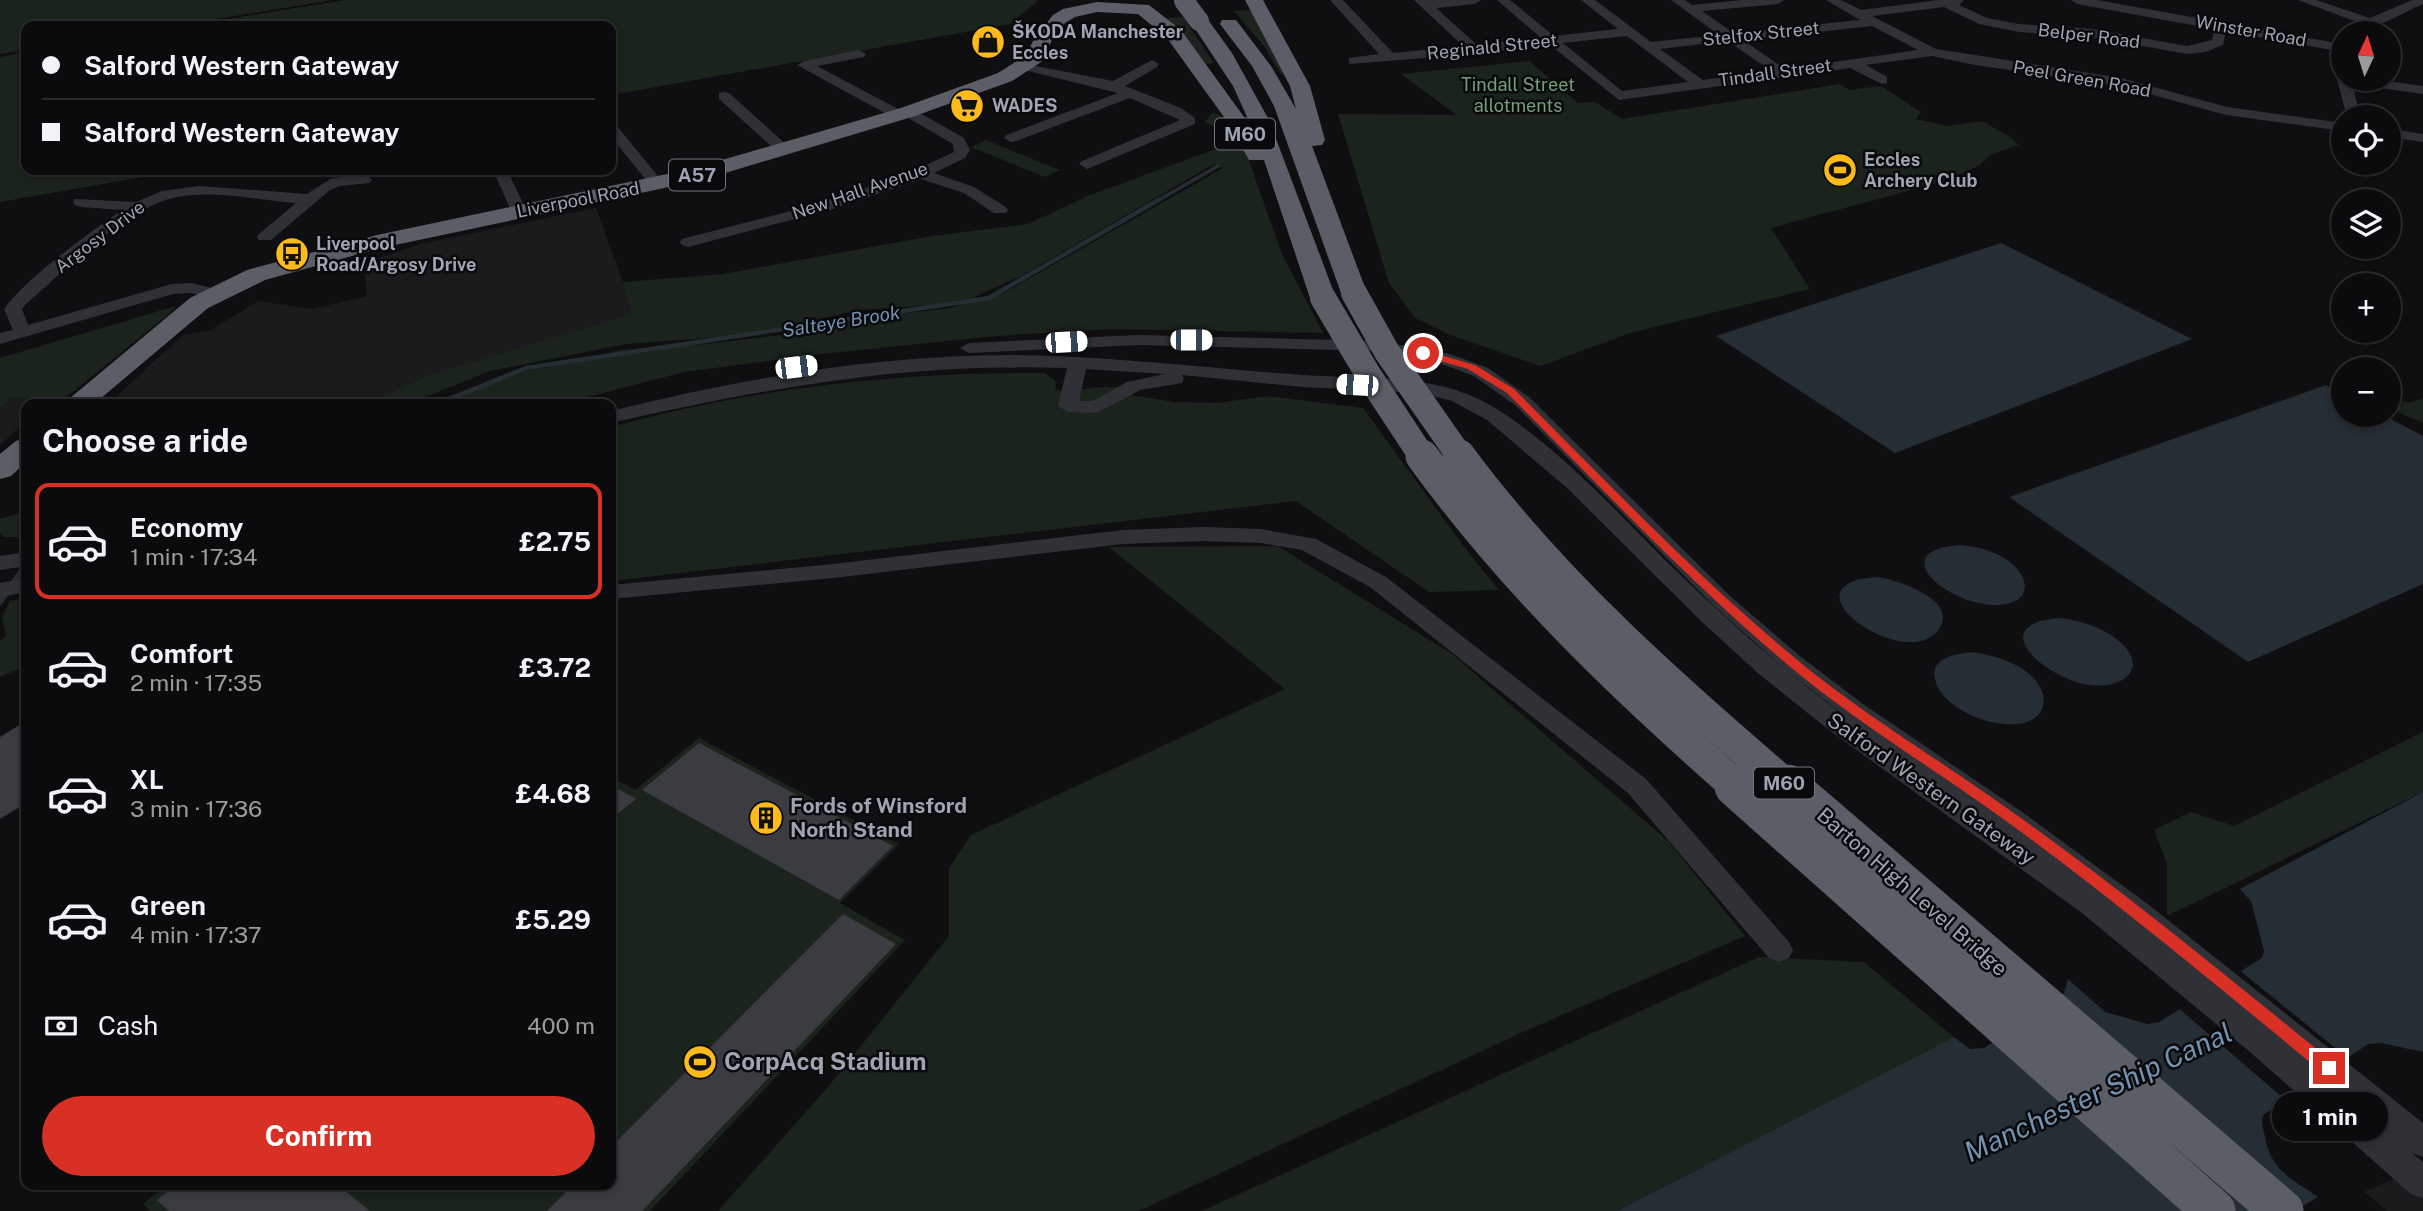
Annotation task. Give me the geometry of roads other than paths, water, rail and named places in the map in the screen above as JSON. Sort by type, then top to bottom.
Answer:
[{"type":"highway","name":"Liverpool Road","points":[[1044,39],[1042,27],[1047,17],[1083,0]]},
{"type":"highway","name":"A57","points":[[1115,0],[1142,9],[1196,12],[1246,0]]},
{"type":"highway","name":"M60","points":[[1183,0],[1213,16],[1250,49],[1280,100],[1314,179],[1331,239]]},
{"type":"highway","name":"Liverpool Road","points":[[83,399],[186,313],[214,294],[256,275],[387,240],[657,184],[784,150],[996,81],[1025,66],[1034,58],[1059,19],[1075,11],[1097,7],[1142,9]]},
{"type":"highway","name":"M60","points":[[1142,9],[1162,21],[1174,34],[1215,90],[1253,146],[1309,260],[1339,295]]},
{"type":"highway","name":"M60","points":[[1259,9],[1290,65],[1304,97],[1316,147],[1339,295]]},
{"type":"highway","name":"M60","points":[[1213,16],[1224,51],[1258,113],[1284,181],[1309,260]]},
{"type":"highway","name":"Barton High Level Bridge","points":[[1339,295],[1355,356],[1409,439],[1530,592],[1591,654],[1846,886],[2214,1211]]},
{"type":"highway","name":"Barton High Level Bridge","points":[[1339,295],[1392,359],[1468,468],[1519,530],[1616,634],[1696,708],[2282,1211]]},
{"type":"street","points":[[1336,0],[1390,58]]},
{"type":"street","points":[[1422,2],[1475,0]]},
{"type":"street","points":[[1503,0],[1551,41]]},
{"type":"street","points":[[1587,0],[1699,84]]},
{"type":"street","points":[[1676,0],[1780,71]]},
{"type":"street","points":[[1690,9],[1778,0]]},
{"type":"street","name":"Peel Green Road","points":[[1832,0],[1932,52],[1975,61],[2121,82],[2226,111],[2331,125]]},
{"type":"street","points":[[1858,14],[1969,0]]},
{"type":"street","name":"Winster Road","points":[[2077,0],[2331,45]]},
{"type":"street","points":[[2304,0],[2367,21]]},
{"type":"street","points":[[2372,21],[2423,0]]},
{"type":"street","points":[[1422,2],[1475,50]]},
{"type":"street","name":"Belper Road","points":[[1946,3],[1997,25],[2092,33],[2188,50],[2208,47],[2218,42],[2221,25]]},
{"type":"street","name":"Stelfox Street","points":[[1648,46],[1874,22]]},
{"type":"street","name":"Reginald Street","points":[[1354,61],[1630,32]]},
{"type":"street","name":"Tindall Street","points":[[1551,41],[1619,96],[1780,71],[1932,52]]},
{"type":"street","points":[[859,54],[804,65],[904,113]]},
{"type":"street","points":[[1850,62],[1882,80]]},
{"type":"street","points":[[1011,138],[1121,90],[1152,64]]},
{"type":"street","points":[[1025,66],[1121,90],[1182,115],[1190,121],[1087,164]]},
{"type":"street","points":[[2401,87],[2423,90]]},
{"type":"street","points":[[724,96],[784,150]]},
{"type":"street","name":"New Hall Avenue","points":[[688,242],[823,206],[918,173],[960,155],[962,145],[904,113]]},
{"type":"street","points":[[616,134],[657,184]]},
{"type":"street","points":[[2401,135],[2423,138]]},
{"type":"street","points":[[918,173],[969,190],[996,204]]},
{"type":"street","points":[[502,175],[519,212]]},
{"type":"street","points":[[265,237],[309,199],[337,181],[364,180]]},
{"type":"street","name":"Argosy Drive","points":[[23,332],[7,310],[77,252],[149,200],[172,193],[191,192],[309,199]]},
{"type":"street","points":[[80,202],[139,207]]},
{"type":"street","points":[[0,339],[172,289],[191,288],[214,294]]},
{"type":"street","name":"Salford Western Gateway","points":[[616,405],[724,379],[796,367],[973,348],[1104,340],[1217,340],[1377,346],[1443,358],[1490,377],[1522,401],[1722,601],[1793,663],[1854,710],[2013,819],[2139,913],[2195,974]]},
{"type":"street","name":"Salford Western Gateway","points":[[616,416],[744,387],[940,363],[1107,364],[1401,387],[1441,391],[1482,407],[1552,463],[1773,673],[1865,745],[2195,974],[2339,1092],[2423,1183]]},
{"type":"street","points":[[1076,363],[1077,374],[1068,406],[1097,407],[1111,395],[1145,383],[1264,377]]},
{"type":"street","points":[[1097,407],[1107,364]]},
{"type":"street","points":[[1401,387],[1490,377]]},
{"type":"street","points":[[1490,377],[1483,382],[1483,391],[1539,440],[1552,463]]},
{"type":"street","points":[[616,592],[833,571],[1123,537],[1215,534],[1261,536],[1308,544],[1378,582],[1637,786],[1779,950]]},
{"type":"street","points":[[0,590],[21,586]]},
{"type":"street","name":"Salford Western Gateway","points":[[2339,1092],[2423,1142]]},
{"type":"water","points":[[2001,243],[2192,339],[1895,453],[1716,336]]},
{"type":"water","points":[[2326,385],[2331,388],[2331,427],[2401,427],[2401,424],[2423,436],[2423,584],[2248,662],[2009,497]]},
{"type":"water","points":[[1961,545],[1996,554],[2015,566],[2024,581],[2023,594],[2010,603],[1979,603],[1960,597],[1931,578],[1925,567],[1926,557],[1938,549]]},
{"type":"water","points":[[1878,577],[1910,587],[1933,600],[1943,618],[1939,629],[1923,641],[1901,642],[1878,635],[1858,623],[1844,608],[1840,594],[1850,583]]},
{"type":"water","points":[[2060,618],[2091,625],[2119,641],[2132,660],[2129,675],[2113,684],[2091,685],[2074,681],[2041,663],[2029,652],[2023,641],[2025,630],[2037,622]]},
{"type":"water","points":[[1972,652],[2014,664],[2032,676],[2044,697],[2038,716],[2023,723],[1993,722],[1977,718],[1949,702],[1935,679],[1937,666],[1946,658]]},
{"type":"water","name":"Manchester Ship Canal","points":[[2423,792],[2423,1052],[2381,1043],[2368,1044],[2263,1115],[2262,1126],[2268,1149],[2277,1166],[2318,1197],[2294,1211],[1617,1211],[1954,1037],[1970,1049],[1984,1048],[2064,993],[2068,979],[2105,1012],[2148,1024],[2159,1022],[2262,958],[2264,951],[2251,901],[2240,889]]},
{"type":"waterway","name":"Salteye Brook","points":[[1157,201],[1218,166]]},
{"type":"waterway","name":"Salteye Brook","points":[[450,399],[526,368],[989,298],[1160,199]]},
{"type":"waterway","name":"Salteye Brook","points":[[0,602],[21,572]]},
{"type":"place","name":"ŠKODA Manchester Eccles","points":[[988,42]]},
{"type":"place","name":"WADES","points":[[967,106]]},
{"type":"place","name":"Eccles Archery Club","points":[[1840,170]]},
{"type":"place","name":"Liverpool Road/Argosy Drive","points":[[292,254]]},
{"type":"place","name":"Fords of Winsford North Stand","points":[[766,818]]},
{"type":"place","name":"CorpAcq Stadium","points":[[700,1062]]},
{"type":"park label","name":"Tindall Street allotments","points":[[1518,95]]}]
